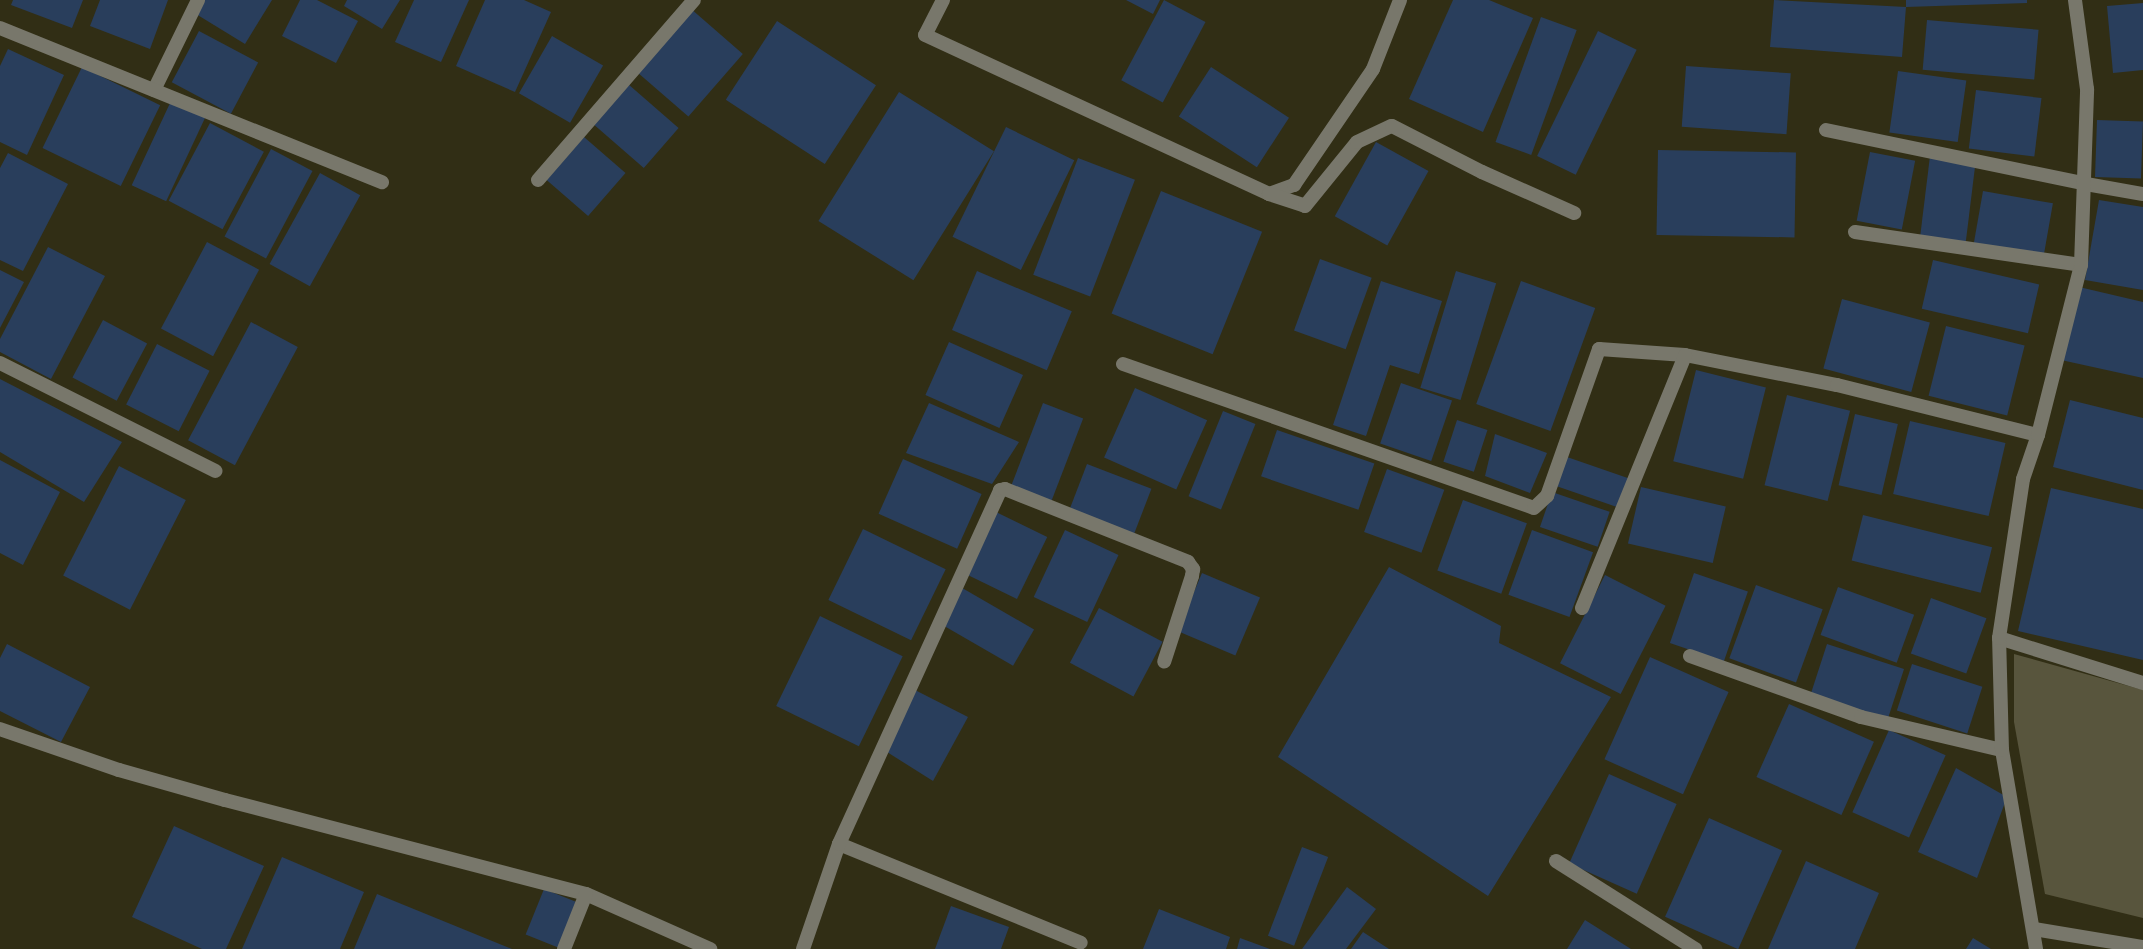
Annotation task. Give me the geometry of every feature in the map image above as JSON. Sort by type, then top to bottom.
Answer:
[{"type":"street","points":[[154,90],[198,0]]},
{"type":"street","points":[[538,180],[694,0]]},
{"type":"street","points":[[943,0],[925,35],[1269,194],[1305,205],[1357,142],[1392,126],[1482,172],[1574,213]]},
{"type":"street","points":[[1269,194],[1294,186],[1373,69],[1400,0]]},
{"type":"street","points":[[2036,949],[2002,750],[1999,638],[2023,479],[2038,435],[2081,265],[2086,184],[2087,89],[2074,0]]},
{"type":"street","points":[[0,29],[382,182]]},
{"type":"street","points":[[1826,130],[2143,194]]},
{"type":"street","points":[[1855,232],[2081,265]]},
{"type":"street","points":[[1123,364],[1534,508],[1547,496],[1599,349],[1685,355],[1837,385],[2038,435]]},
{"type":"street","points":[[1582,608],[1685,355]]},
{"type":"street","points":[[0,363],[216,471]]},
{"type":"street","points":[[803,949],[839,844],[1000,490],[1005,489],[1188,562],[1193,569],[1192,576],[1164,662]]},
{"type":"street","points":[[1999,638],[2143,683]]},
{"type":"street","points":[[1690,656],[1861,717],[2002,750]]},
{"type":"street","points":[[0,729],[119,770],[225,800],[586,894],[710,949]]},
{"type":"street","points":[[839,844],[1082,943]]},
{"type":"street","points":[[1556,861],[1695,949]]},
{"type":"street","points":[[564,949],[586,894]]},
{"type":"street","points":[[2034,929],[2143,947]]},
{"type":"shaded area","points":[[2014,654],[2143,690],[2143,918],[2045,894],[2014,722]]},
{"type":"building","points":[[13,0],[83,0],[72,28],[11,5]]},
{"type":"building","points":[[100,0],[168,0],[150,49],[90,26]]},
{"type":"building","points":[[205,0],[272,0],[245,44],[196,14]]},
{"type":"building","points":[[300,0],[317,0],[358,21],[336,63],[282,36]]},
{"type":"building","points":[[347,0],[400,0],[382,29],[344,6]]},
{"type":"building","points":[[414,0],[469,0],[441,62],[395,42]]},
{"type":"building","points":[[485,0],[524,0],[551,12],[515,92],[456,66]]},
{"type":"building","points":[[1126,0],[1160,0],[1153,14]]},
{"type":"building","points":[[1164,0],[1205,22],[1163,102],[1121,80]]},
{"type":"building","points":[[1453,0],[1489,0],[1533,18],[1483,132],[1409,99]]},
{"type":"building","points":[[1774,0],[1906,7],[1902,57],[1770,47]]},
{"type":"building","points":[[1906,0],[2027,0],[2027,3],[1906,7]]},
{"type":"building","points":[[2143,3],[2143,70],[2113,73],[2107,6]]},
{"type":"building","points":[[690,8],[743,54],[688,117],[636,71]]},
{"type":"building","points":[[1541,17],[1577,30],[1531,155],[1496,142]]},
{"type":"building","points":[[1927,20],[2039,30],[2034,80],[1923,70]]},
{"type":"building","points":[[777,21],[876,85],[825,164],[726,100]]},
{"type":"building","points":[[199,31],[258,62],[231,114],[172,82]]},
{"type":"building","points":[[1598,31],[1637,50],[1576,175],[1537,156]]},
{"type":"building","points":[[552,36],[603,66],[570,123],[519,93]]},
{"type":"building","points":[[8,49],[64,75],[27,155],[0,142],[0,66]]},
{"type":"building","points":[[1686,66],[1791,73],[1786,134],[1682,127]]},
{"type":"building","points":[[82,67],[160,105],[121,186],[43,148]]},
{"type":"building","points":[[1211,67],[1289,118],[1257,167],[1179,116]]},
{"type":"building","points":[[1898,71],[1966,81],[1958,142],[1889,132]]},
{"type":"building","points":[[628,84],[679,128],[644,168],[593,124]]},
{"type":"building","points":[[1976,90],[2042,98],[2034,157],[1969,149]]},
{"type":"building","points":[[899,92],[994,151],[913,280],[818,221]]},
{"type":"building","points":[[171,101],[205,117],[166,201],[132,185]]},
{"type":"building","points":[[2097,120],[2143,122],[2141,179],[2095,177]]},
{"type":"building","points":[[210,123],[264,152],[223,229],[169,201]]},
{"type":"building","points":[[1006,127],[1074,160],[1021,270],[953,237]]},
{"type":"building","points":[[584,137],[626,173],[588,216],[547,180]]},
{"type":"building","points":[[1376,142],[1428,171],[1387,245],[1335,216]]},
{"type":"building","points":[[271,149],[312,171],[266,258],[225,236]]},
{"type":"building","points":[[1658,150],[1796,152],[1794,237],[1657,235]]},
{"type":"building","points":[[1870,152],[1915,161],[1902,229],[1857,221]]},
{"type":"building","points":[[8,153],[68,184],[23,271],[0,260],[0,168]]},
{"type":"building","points":[[1930,156],[1976,162],[1966,242],[1920,236]]},
{"type":"building","points":[[1078,158],[1135,180],[1090,297],[1033,275]]},
{"type":"building","points":[[320,173],[360,195],[310,286],[270,264]]},
{"type":"building","points":[[1161,191],[1262,232],[1213,354],[1112,313]]},
{"type":"building","points":[[1983,191],[2053,203],[2044,257],[1974,244]]},
{"type":"building","points":[[2099,200],[2143,207],[2143,290],[2085,280]]},
{"type":"building","points":[[207,242],[259,270],[213,356],[161,329]]},
{"type":"building","points":[[48,247],[105,276],[51,379],[0,352],[0,339]]},
{"type":"building","points":[[1320,259],[1372,278],[1346,349],[1294,330]]},
{"type":"building","points":[[1933,260],[2039,285],[2028,333],[1922,309]]},
{"type":"building","points":[[0,270],[24,282],[0,328]]},
{"type":"building","points":[[977,271],[1072,311],[1047,370],[952,330]]},
{"type":"building","points":[[1456,271],[1496,283],[1460,400],[1420,388]]},
{"type":"building","points":[[1381,281],[1442,301],[1419,374],[1390,365],[1366,436],[1333,425]]},
{"type":"building","points":[[1521,281],[1595,308],[1550,431],[1476,404]]},
{"type":"building","points":[[2079,287],[2143,302],[2143,378],[2061,360]]},
{"type":"building","points":[[1842,299],[1930,323],[1911,392],[1823,369]]},
{"type":"building","points":[[103,320],[147,343],[117,401],[72,377]]},
{"type":"building","points":[[251,322],[298,347],[235,465],[188,440]]},
{"type":"building","points":[[1946,326],[2025,346],[2007,415],[1929,396]]},
{"type":"building","points":[[949,342],[1023,375],[999,428],[925,395]]},
{"type":"building","points":[[157,344],[210,371],[179,431],[126,405]]},
{"type":"building","points":[[1696,370],[1766,387],[1743,479],[1673,461]]},
{"type":"building","points":[[0,379],[122,442],[84,502],[0,452]]},
{"type":"building","points":[[1401,383],[1452,401],[1431,461],[1380,444]]},
{"type":"building","points":[[1135,388],[1207,420],[1176,490],[1104,457]]},
{"type":"building","points":[[1787,395],[1850,411],[1828,501],[1765,485]]},
{"type":"building","points":[[2070,400],[2143,418],[2143,490],[2053,467]]},
{"type":"building","points":[[929,403],[1019,442],[992,484],[906,453]]},
{"type":"building","points":[[1043,403],[1083,418],[1051,501],[1011,486]]},
{"type":"building","points":[[1223,411],[1255,424],[1221,509],[1189,496]]},
{"type":"building","points":[[1855,414],[1898,424],[1881,495],[1839,485]]},
{"type":"building","points":[[1457,420],[1487,430],[1474,472],[1443,462]]},
{"type":"building","points":[[1910,421],[2005,443],[1989,516],[1893,494]]},
{"type":"building","points":[[1277,430],[1374,464],[1358,510],[1261,476]]},
{"type":"building","points":[[1495,434],[1547,453],[1530,493],[1485,476]]},
{"type":"building","points":[[1567,457],[1631,479],[1621,508],[1557,486]]},
{"type":"building","points":[[903,459],[982,494],[957,549],[879,514]]},
{"type":"building","points":[[0,460],[60,492],[23,565],[0,553]]},
{"type":"building","points":[[1087,464],[1151,489],[1133,537],[1068,513]]},
{"type":"building","points":[[119,466],[186,500],[130,610],[63,576]]},
{"type":"building","points":[[1387,469],[1444,490],[1421,553],[1364,532]]},
{"type":"building","points":[[1641,487],[1726,507],[1713,563],[1628,544]]},
{"type":"building","points":[[2051,488],[2143,509],[2143,660],[2018,631]]},
{"type":"building","points":[[1552,492],[1610,512],[1598,547],[1540,527]]},
{"type":"building","points":[[1463,500],[1527,523],[1501,594],[1437,570]]},
{"type":"building","points":[[996,512],[1047,537],[1017,599],[966,574]]},
{"type":"building","points":[[1863,515],[1992,547],[1981,593],[1852,561]]},
{"type":"building","points":[[863,529],[946,569],[911,640],[828,600]]},
{"type":"building","points":[[1065,530],[1118,555],[1087,622],[1034,597]]},
{"type":"building","points":[[1532,530],[1593,552],[1569,617],[1508,595]]},
{"type":"building","points":[[1389,567],[1501,626],[1499,643],[1611,697],[1488,896],[1278,757]]},
{"type":"building","points":[[1202,573],[1260,598],[1235,656],[1177,631]]},
{"type":"building","points":[[1694,573],[1748,592],[1724,662],[1670,643]]},
{"type":"building","points":[[1605,575],[1666,606],[1621,694],[1560,663]]},
{"type":"building","points":[[957,585],[1034,630],[1013,666],[936,621]]},
{"type":"building","points":[[1756,585],[1823,609],[1796,683],[1729,658]]},
{"type":"building","points":[[1838,587],[1914,615],[1897,663],[1821,635]]},
{"type":"building","points":[[1931,598],[1986,618],[1966,674],[1911,653]]},
{"type":"building","points":[[1099,608],[1163,642],[1133,697],[1070,663]]},
{"type":"building","points":[[820,616],[903,656],[859,746],[776,706]]},
{"type":"building","points":[[7,644],[90,687],[61,742],[0,711],[0,658]]},
{"type":"building","points":[[1827,644],[1904,669],[1887,721],[1810,696]]},
{"type":"building","points":[[1650,657],[1729,692],[1683,794],[1604,759]]},
{"type":"building","points":[[1912,664],[1982,687],[1967,733],[1897,711]]},
{"type":"building","points":[[913,689],[968,717],[933,781],[887,752]]},
{"type":"building","points":[[1789,704],[1874,742],[1841,815],[1756,777]]},
{"type":"building","points":[[1889,730],[1946,755],[1909,837],[1852,812]]},
{"type":"building","points":[[1956,768],[2007,797],[1977,878],[1918,852]]},
{"type":"building","points":[[1609,774],[1677,804],[1637,894],[1569,864]]},
{"type":"building","points":[[1709,818],[1782,851],[1738,949],[1665,917]]},
{"type":"building","points":[[174,826],[264,866],[226,949],[202,949],[132,917]]},
{"type":"building","points":[[1302,847],[1328,857],[1294,946],[1268,936]]},
{"type":"building","points":[[282,857],[364,892],[340,949],[242,949]]},
{"type":"building","points":[[1806,861],[1879,893],[1855,949],[1768,949]]},
{"type":"building","points":[[1347,887],[1376,909],[1346,949],[1302,949]]},
{"type":"building","points":[[544,889],[578,903],[560,948],[526,934]]},
{"type":"building","points":[[377,894],[512,949],[354,949]]},
{"type":"building","points":[[951,906],[1009,927],[1001,949],[935,949]]},
{"type":"building","points":[[1159,909],[1230,937],[1226,949],[1143,949]]},
{"type":"building","points":[[1585,920],[1631,949],[1567,949]]},
{"type":"building","points":[[1363,932],[1389,949],[1351,949]]},
{"type":"building","points":[[1240,938],[1270,949],[1237,949]]},
{"type":"building","points":[[1973,938],[1991,949],[1966,949]]}]
